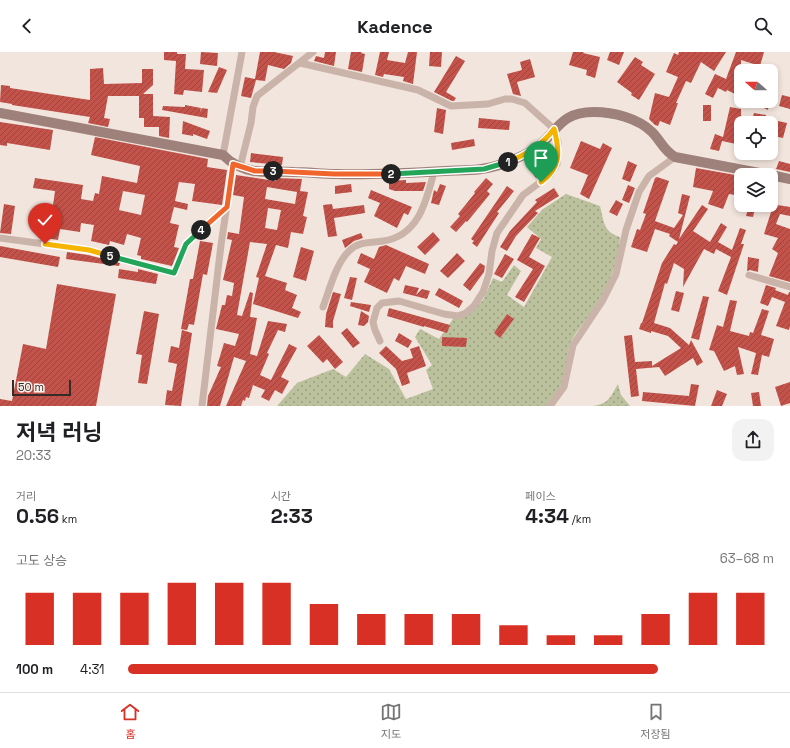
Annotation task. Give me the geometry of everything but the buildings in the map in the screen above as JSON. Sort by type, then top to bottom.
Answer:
[{"type":"street","points":[[222,155],[242,52]]},
{"type":"street","points":[[202,406],[221,245],[227,207],[237,166],[251,123],[253,107],[257,96],[313,52]]},
{"type":"street","points":[[300,63],[418,90],[451,106],[488,104],[505,99],[512,99],[525,103],[554,129],[558,142],[557,164],[550,176],[523,195],[497,233],[492,251],[489,274],[483,292],[474,306],[466,313],[458,316],[451,316],[399,301],[382,303],[377,308],[373,322],[374,330],[380,341]]},
{"type":"street","points":[[0,113],[222,155],[237,166],[255,171],[334,174],[434,172],[484,169],[500,165],[534,150],[546,140],[564,119],[576,114],[591,112],[617,114],[631,119],[652,132],[667,152],[675,157],[734,168]]},
{"type":"street","points":[[550,406],[564,387],[573,345],[576,338],[603,300],[616,274],[626,230],[639,192],[649,176],[675,157]]},
{"type":"street","points":[[323,307],[338,268],[349,251],[364,242],[384,241],[400,237],[414,224],[425,205],[434,172]]},
{"type":"street","points":[[778,177],[790,180]]},
{"type":"street","points":[[0,238],[89,250],[174,273],[186,244],[227,207]]},
{"type":"street","points":[[749,275],[790,287]]},
{"type":"green space","points":[[566,194],[600,206],[607,229],[614,235],[620,237],[617,257],[611,276],[598,302],[577,331],[570,344],[562,384],[546,406],[277,406],[297,383],[333,369],[346,377],[365,354],[389,369],[406,399],[433,389],[426,370],[432,365],[415,337],[420,329],[439,339],[453,319],[470,314],[483,300],[493,278],[502,282],[514,265],[521,271],[507,295],[524,307],[552,257],[536,248],[541,239],[527,227],[543,209]]},
{"type":"green space","points":[[618,384],[621,395],[630,406],[593,406],[599,405],[609,399]]},
{"type":"route","points":[[45,244],[89,250],[174,273],[181,260],[186,244],[227,207],[233,164],[255,171],[334,174],[389,174],[484,169],[500,165],[534,150],[546,140],[554,129],[558,142],[557,164],[550,176],[541,182]]}]
